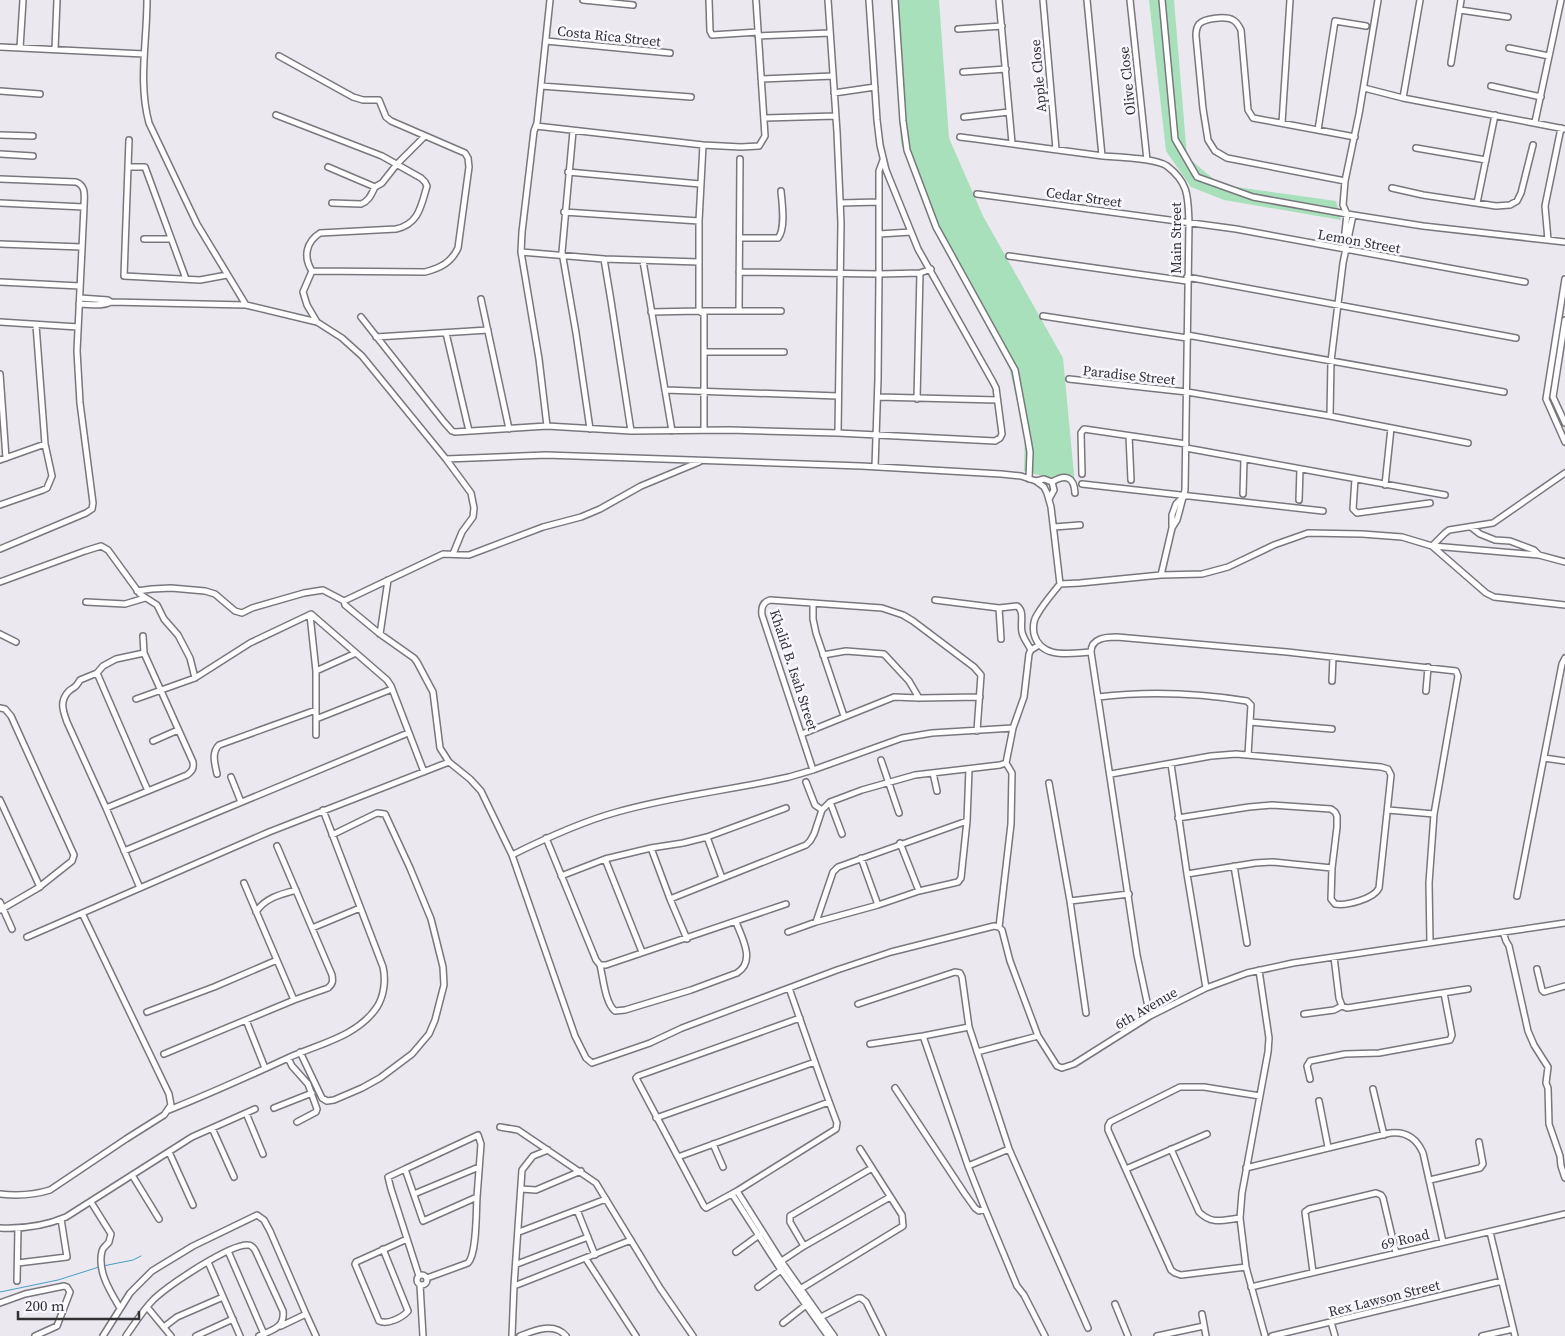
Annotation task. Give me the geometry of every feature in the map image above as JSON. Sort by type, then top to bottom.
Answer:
[{"type":"street","points":[[20,48],[23,0]]},
{"type":"street","points":[[55,49],[57,0]]},
{"type":"street","points":[[148,0],[142,79],[144,105],[149,123],[197,224],[246,305]]},
{"type":"street","points":[[547,426],[539,359],[521,252],[550,0]]},
{"type":"street","points":[[583,0],[633,4]]},
{"type":"street","points":[[708,0],[712,36],[830,33]]},
{"type":"street","points":[[536,126],[703,145],[759,146],[765,136],[765,118],[756,0]]},
{"type":"street","points":[[828,0],[841,223],[838,433]]},
{"type":"street","points":[[361,317],[450,429],[455,432],[547,426],[631,431],[730,430],[838,433],[995,441],[1000,438],[1002,434],[993,382],[918,249],[886,170],[877,120],[869,0]]},
{"type":"street","points":[[895,0],[903,121],[907,150],[936,227],[1015,370],[1029,446],[1029,479]]},
{"type":"street","points":[[1000,0],[1012,143]]},
{"type":"street","name":"Apple Close","points":[[1043,0],[1056,149]]},
{"type":"street","points":[[1087,0],[1102,156]]},
{"type":"street","name":"Olive Close","points":[[1130,0],[1147,160]]},
{"type":"street","points":[[1162,0],[1175,139],[1198,178],[1253,197],[1347,214],[1423,226],[1565,242]]},
{"type":"street","points":[[1282,123],[1290,0]]},
{"type":"street","points":[[1330,416],[1331,361],[1345,250],[1347,214],[1344,205],[1346,181],[1364,88],[1378,0]]},
{"type":"street","points":[[1403,98],[1420,0]]},
{"type":"street","points":[[1451,63],[1461,0]]},
{"type":"street","points":[[1535,122],[1560,0]]},
{"type":"street","points":[[1460,10],[1508,17]]},
{"type":"street","points":[[1346,181],[1227,158],[1215,151],[1208,140],[1203,109],[1196,36],[1199,24],[1206,20],[1228,18],[1232,19],[1241,30],[1248,110],[1251,116],[1258,120],[1355,137]]},
{"type":"street","points":[[1318,130],[1335,21],[1366,26]]},
{"type":"street","points":[[958,30],[1002,26]]},
{"type":"street","name":"Costa Rica Street","points":[[546,41],[670,53]]},
{"type":"street","points":[[0,47],[144,54]]},
{"type":"street","points":[[1508,48],[1549,56]]},
{"type":"street","points":[[280,56],[353,98],[380,100],[386,116],[391,121],[459,150],[465,153],[468,158],[458,248],[448,263],[425,272],[312,271]]},
{"type":"street","points":[[962,72],[1006,69]]},
{"type":"street","points":[[761,79],[833,76]]},
{"type":"street","points":[[541,86],[691,97]]},
{"type":"street","points":[[1491,86],[1541,96]]},
{"type":"street","points":[[834,93],[875,87]]},
{"type":"street","points":[[1364,88],[1403,98],[1563,128],[1544,206],[1548,240]]},
{"type":"street","points":[[0,91],[40,94]]},
{"type":"street","points":[[964,117],[1010,112]]},
{"type":"street","points":[[276,115],[382,156],[422,178],[427,186],[419,213],[409,225],[396,230],[320,233],[313,238],[308,244],[307,264],[312,271]]},
{"type":"street","points":[[1478,203],[1495,115]]},
{"type":"street","points":[[765,118],[836,116]]},
{"type":"street","points":[[573,131],[561,246],[590,429]]},
{"type":"street","points":[[0,135],[33,136]]},
{"type":"street","points":[[332,203],[364,203],[371,197],[375,187],[382,183],[424,136]]},
{"type":"street","name":"Main Street","points":[[960,136],[1102,156],[1147,160],[1165,164],[1184,184],[1188,198],[1189,223],[1184,496],[1176,504],[1172,515],[1172,528],[1161,575]]},
{"type":"street","points":[[129,140],[124,276],[200,280],[227,275]]},
{"type":"street","points":[[699,311],[699,221],[703,145]]},
{"type":"street","points":[[1392,188],[1423,195],[1503,207],[1510,205],[1517,201],[1525,183],[1533,145]]},
{"type":"street","points":[[1416,148],[1486,160]]},
{"type":"street","points":[[0,154],[33,156]]},
{"type":"street","points":[[875,467],[878,397],[879,171],[883,158]]},
{"type":"street","points":[[739,311],[740,159]]},
{"type":"street","points":[[128,167],[145,167],[186,279]]},
{"type":"street","points":[[328,167],[375,187]]},
{"type":"street","points":[[568,172],[700,184]]},
{"type":"street","points":[[0,179],[76,182],[84,187],[77,351],[80,403],[93,503],[92,509],[86,513],[0,549]]},
{"type":"street","points":[[740,238],[780,237],[782,228],[781,191]]},
{"type":"street","name":"Cedar Street","points":[[977,194],[1189,223]]},
{"type":"street","points":[[840,203],[879,202]]},
{"type":"street","points":[[0,203],[84,207]]},
{"type":"street","points":[[564,212],[699,221]]},
{"type":"street","points":[[1345,250],[1353,215]]},
{"type":"street","name":"Lemon Street","points":[[1189,223],[1236,229],[1525,282]]},
{"type":"street","points":[[879,234],[910,232]]},
{"type":"street","points":[[144,239],[171,238]]},
{"type":"street","points":[[0,244],[82,247]]},
{"type":"street","points":[[521,252],[604,259],[699,262]]},
{"type":"street","points":[[1009,256],[1187,279],[1339,304],[1516,338]]},
{"type":"street","points":[[604,259],[631,431]]},
{"type":"street","points":[[643,261],[672,431]]},
{"type":"street","points":[[739,272],[879,274],[920,272],[931,269]]},
{"type":"street","points":[[312,271],[303,292],[307,305],[317,322]]},
{"type":"street","points":[[917,399],[920,272]]},
{"type":"street","points":[[1565,278],[1546,399],[1565,442]]},
{"type":"street","points":[[0,282],[80,286]]},
{"type":"street","points":[[481,299],[509,429]]},
{"type":"street","points":[[80,301],[108,300],[111,302],[246,305],[317,322],[342,338],[362,356],[472,493],[473,517],[462,532],[453,554]]},
{"type":"street","points":[[699,311],[704,314],[704,430]]},
{"type":"street","points":[[652,312],[781,311]]},
{"type":"street","points":[[1043,316],[1187,336],[1504,392]]},
{"type":"street","points":[[1565,320],[1553,397],[1565,423]]},
{"type":"street","points":[[0,322],[78,327]]},
{"type":"street","points":[[0,505],[47,488],[52,476],[45,444],[36,325]]},
{"type":"street","points":[[376,337],[488,330]]},
{"type":"street","points":[[446,333],[469,431]]},
{"type":"street","points":[[704,352],[784,352]]},
{"type":"street","points":[[0,374],[6,458]]},
{"type":"street","name":"Paradise Street","points":[[1069,380],[1186,392],[1330,416],[1468,443]]},
{"type":"street","points":[[665,390],[838,396]]},
{"type":"street","points":[[878,397],[997,400]]},
{"type":"street","points":[[1385,485],[1391,428]]},
{"type":"street","points":[[1082,474],[1082,430],[1084,429],[1186,446],[1244,459],[1445,496]]},
{"type":"street","points":[[1129,436],[1131,480]]},
{"type":"street","points":[[0,460],[45,444]]},
{"type":"street","points":[[446,459],[546,455],[875,467],[1021,476],[1036,481],[1044,488],[1049,499],[1054,527],[1060,584],[1034,619],[1033,630],[1039,645],[1048,651],[1057,653],[1092,652]]},
{"type":"street","points":[[1243,494],[1244,459]]},
{"type":"street","points":[[344,601],[443,554],[463,556],[543,527],[581,517],[600,509],[641,486],[701,461]]},
{"type":"street","points":[[1299,500],[1300,469]]},
{"type":"street","points":[[1432,546],[1449,530],[1493,523],[1499,520],[1565,473]]},
{"type":"street","points":[[1052,482],[1062,476],[1068,478],[1074,485],[1075,493]]},
{"type":"street","points":[[1036,481],[1044,479],[1052,482]]},
{"type":"street","points":[[1355,479],[1353,509],[1357,513],[1430,503]]},
{"type":"street","points":[[1049,499],[1054,490],[1052,482]]},
{"type":"street","points":[[1082,484],[1322,511]]},
{"type":"street","points":[[1054,527],[1080,525]]},
{"type":"street","points":[[1470,526],[1480,534],[1495,540],[1510,541],[1534,550],[1539,555]]},
{"type":"street","points":[[1060,584],[1161,575],[1202,574],[1217,571],[1302,534],[1402,536],[1432,546],[1539,555],[1565,562]]},
{"type":"street","points":[[0,582],[101,546],[108,550],[137,592],[157,605],[164,619],[178,635],[190,658],[195,678]]},
{"type":"street","points":[[1432,546],[1486,593],[1494,596],[1565,605]]},
{"type":"street","points":[[380,634],[388,580]]},
{"type":"street","points":[[137,592],[171,588],[205,591],[215,594],[238,613],[242,613],[252,608],[304,593],[323,590],[344,601],[345,605],[380,634],[414,658],[433,692],[439,746],[449,762],[470,779],[480,791],[512,855],[575,1036],[586,1058],[592,1063],[650,1043],[670,1033],[789,988],[891,952],[994,926],[999,927]]},
{"type":"street","points":[[86,602],[125,604],[145,598]]},
{"type":"street","points":[[935,600],[999,608],[1016,606],[1020,609],[1021,630],[1031,650]]},
{"type":"street","name":"Khalid B. Isah Street","points":[[813,770],[761,609],[766,601],[882,608],[914,621],[978,670],[981,675],[977,731]]},
{"type":"street","points":[[813,603],[813,619],[816,633],[844,716]]},
{"type":"street","points":[[999,608],[1001,639]]},
{"type":"street","points":[[136,700],[195,678],[250,643],[311,614],[387,680],[424,772]]},
{"type":"street","points":[[310,615],[316,671],[316,735]]},
{"type":"street","points":[[0,634],[16,642]]},
{"type":"street","points":[[106,808],[191,772],[193,767],[144,653],[142,636]]},
{"type":"street","points":[[1150,1016],[1137,956],[1098,697],[1092,652],[1093,645],[1099,639],[1117,637],[1453,669],[1457,673],[1434,814],[1429,883],[1430,942]]},
{"type":"street","points":[[670,899],[806,845],[814,834],[822,810],[830,802],[889,782],[933,773],[1006,763],[1012,728],[1024,697],[1029,654],[1031,650],[1039,645]]},
{"type":"street","points":[[823,655],[846,651],[884,654],[909,681],[919,698]]},
{"type":"street","points":[[140,888],[62,707],[64,697],[70,690],[76,688],[80,680],[97,673],[103,666],[116,659],[144,653]]},
{"type":"street","points":[[316,671],[356,653]]},
{"type":"street","points":[[1332,681],[1333,657]]},
{"type":"street","points":[[1517,896],[1562,664],[1565,658]]},
{"type":"street","points":[[1426,690],[1428,667]]},
{"type":"street","points":[[97,673],[148,790]]},
{"type":"street","points":[[316,719],[392,689]]},
{"type":"street","points":[[1098,697],[1155,692],[1247,701],[1251,705],[1248,755]]},
{"type":"street","points":[[802,734],[889,698],[980,696]]},
{"type":"street","points":[[0,708],[5,709],[11,716],[74,855],[72,861],[40,887],[2,910]]},
{"type":"street","points":[[217,774],[214,751],[219,745],[316,710]]},
{"type":"street","points":[[1250,722],[1332,729]]},
{"type":"street","points":[[512,855],[546,838],[588,821],[618,812],[765,783],[813,770],[902,738],[932,733],[1012,728]]},
{"type":"street","points":[[153,741],[178,730]]},
{"type":"street","points":[[124,851],[408,733]]},
{"type":"street","points":[[1110,774],[1210,756],[1248,755],[1385,767],[1391,775],[1380,884],[1373,896],[1356,901],[1334,904],[1330,896],[1337,827],[1337,816],[1331,810],[1272,805],[1178,818]]},
{"type":"street","points":[[1544,758],[1565,761]]},
{"type":"street","points":[[881,760],[899,813]]},
{"type":"street","points":[[27,937],[226,850],[323,810],[449,762]]},
{"type":"street","name":"6th Avenue","points":[[1006,763],[1012,774],[1011,824],[999,927],[1002,930],[1010,961],[1038,1036],[1056,1066],[1062,1068],[1082,1059],[1150,1016],[1206,988],[1237,976],[1259,970],[1334,957],[1565,923]]},
{"type":"street","points":[[1171,764],[1186,874],[1206,988]]},
{"type":"street","points":[[788,932],[919,891],[958,882],[961,878],[967,820],[969,769]]},
{"type":"street","points":[[933,773],[937,790]]},
{"type":"street","points":[[231,776],[241,802]]},
{"type":"street","points":[[806,782],[815,805],[822,810]]},
{"type":"street","points":[[1049,783],[1070,901],[1086,1013]]},
{"type":"street","points":[[0,800],[40,887]]},
{"type":"street","points":[[830,802],[842,834]]},
{"type":"street","points":[[561,876],[605,859],[707,837],[786,808]]},
{"type":"street","points":[[0,1194],[18,1195],[50,1190],[126,1138],[157,1121],[169,1110],[300,1052],[324,1045],[360,1024],[373,1012],[383,992],[383,967],[323,810]]},
{"type":"street","points":[[1388,810],[1434,814]]},
{"type":"street","points":[[300,1052],[322,1098],[327,1101],[362,1088],[402,1063],[422,1044],[435,1020],[444,985],[443,967],[431,919],[410,868],[384,814],[377,813],[332,835]]},
{"type":"street","points":[[816,922],[835,869],[967,820]]},
{"type":"street","points":[[707,837],[722,878]]},
{"type":"street","points":[[546,838],[596,960],[600,965],[610,1008],[614,1011],[625,1010],[691,990],[742,970],[746,964],[747,949],[736,922]]},
{"type":"street","points":[[900,844],[919,891]]},
{"type":"street","points":[[164,1054],[332,985],[332,975],[277,846]]},
{"type":"street","points":[[651,848],[687,939]]},
{"type":"street","points":[[861,858],[878,905]]},
{"type":"street","points":[[605,859],[642,952]]},
{"type":"street","points":[[1186,874],[1274,862],[1332,868]]},
{"type":"street","points":[[1234,866],[1247,943]]},
{"type":"street","points":[[244,883],[294,1000]]},
{"type":"street","points":[[256,912],[259,907],[272,898],[296,890]]},
{"type":"street","points":[[1070,901],[1129,894]]},
{"type":"street","points":[[0,902],[12,929]]},
{"type":"street","points":[[600,965],[606,965],[687,939],[786,904]]},
{"type":"street","points":[[312,928],[360,908]]},
{"type":"street","points":[[82,913],[169,1094],[171,1105],[169,1110]]},
{"type":"street","points":[[1504,932],[1509,946],[1528,1031],[1548,1067],[1546,1083],[1548,1088],[1549,1124],[1565,1178]]},
{"type":"street","points":[[1334,957],[1339,998],[1342,1006]]},
{"type":"street","points":[[147,1012],[214,987],[277,960]]},
{"type":"street","points":[[1537,969],[1544,992],[1565,986]]},
{"type":"street","points":[[1259,970],[1269,1038],[1268,1052],[1246,1168],[1240,1218],[1246,1267],[1265,1336]]},
{"type":"street","points":[[858,1004],[955,972],[960,973],[969,1027],[1009,1149],[1088,1328]]},
{"type":"street","points":[[789,988],[800,1018],[829,1102],[837,1123],[836,1129],[710,1207],[705,1207],[637,1081],[638,1076],[800,1018]]},
{"type":"street","points":[[1304,1014],[1334,1010],[1342,1006],[1347,1008],[1468,989]]},
{"type":"street","points":[[1310,1079],[1307,1066],[1310,1062],[1345,1054],[1379,1053],[1450,1040],[1452,1035],[1444,993]]},
{"type":"street","points":[[246,1020],[265,1068]]},
{"type":"street","points":[[870,1044],[969,1027]]},
{"type":"street","points":[[923,1036],[985,1210],[1017,1286],[1045,1336]]},
{"type":"street","points":[[977,1052],[1038,1036]]},
{"type":"street","points":[[288,1058],[292,1066],[308,1084],[317,1109],[316,1112],[297,1122]]},
{"type":"street","points":[[656,1118],[815,1062]]},
{"type":"street","points":[[1246,1267],[1181,1275],[1171,1270],[1108,1130],[1108,1126],[1110,1122],[1180,1087],[1204,1087],[1260,1096]]},
{"type":"street","points":[[895,1088],[970,1201],[980,1210],[985,1210]]},
{"type":"street","points":[[1373,1090],[1384,1135]]},
{"type":"street","points":[[274,1108],[312,1093]]},
{"type":"street","points":[[1319,1101],[1328,1147]]},
{"type":"street","points":[[678,1157],[829,1102]]},
{"type":"street","points":[[0,1228],[40,1226],[61,1219],[91,1202],[192,1137],[255,1109]]},
{"type":"street","points":[[246,1113],[263,1154]]},
{"type":"street","points":[[500,1127],[518,1130],[596,1183],[660,1288],[693,1336]]},
{"type":"street","points":[[212,1128],[234,1178]]},
{"type":"street","points":[[1246,1168],[1384,1135],[1401,1133],[1409,1136],[1416,1142],[1423,1153],[1443,1242]]},
{"type":"street","points":[[1126,1169],[1207,1134]]},
{"type":"street","points":[[419,1276],[424,1275],[427,1278],[472,1260],[481,1144],[478,1135],[388,1177],[419,1276],[417,1280],[420,1285],[423,1336]]},
{"type":"street","points":[[1430,1180],[1480,1168],[1483,1161],[1479,1142]]},
{"type":"street","points":[[713,1144],[723,1167]]},
{"type":"street","points":[[798,1290],[903,1226],[902,1215],[860,1148]]},
{"type":"street","points":[[968,1166],[1009,1149]]},
{"type":"street","points":[[1171,1149],[1199,1212],[1206,1218],[1214,1221],[1240,1218]]},
{"type":"street","points":[[512,1336],[522,1170],[533,1156],[548,1150]]},
{"type":"street","points":[[169,1152],[193,1205]]},
{"type":"street","points":[[414,1194],[479,1167]]},
{"type":"street","points":[[804,1246],[790,1222],[790,1216],[872,1168]]},
{"type":"street","points":[[405,1169],[423,1221],[477,1197]]},
{"type":"street","points":[[521,1189],[536,1190],[581,1171]]},
{"type":"street","points":[[132,1175],[159,1219]]},
{"type":"street","points":[[735,1192],[759,1235],[779,1262],[781,1270],[798,1290],[806,1305],[834,1336]]},
{"type":"street","points":[[735,1192],[828,1336]]},
{"type":"street","points":[[1313,1272],[1304,1212],[1309,1209],[1376,1193],[1383,1198],[1396,1253]]},
{"type":"street","points":[[779,1262],[890,1197]]},
{"type":"street","points":[[518,1232],[606,1199]]},
{"type":"street","points":[[91,1202],[111,1234],[109,1242],[102,1249],[102,1266],[110,1291],[120,1308]]},
{"type":"street","points":[[577,1210],[595,1255]]},
{"type":"street","name":"69 Road","points":[[1251,1287],[1565,1214]]},
{"type":"street","points":[[103,1336],[130,1293],[152,1271],[192,1246],[257,1215],[267,1225],[316,1336]]},
{"type":"street","points":[[18,1263],[67,1257],[61,1219]]},
{"type":"street","points":[[18,1228],[18,1281]]},
{"type":"street","points":[[1490,1232],[1515,1336]]},
{"type":"street","points":[[736,1252],[759,1235]]},
{"type":"street","points":[[516,1264],[588,1237]]},
{"type":"street","points":[[383,1249],[408,1311],[406,1314],[386,1323],[379,1321],[355,1264],[383,1249],[407,1239]]},
{"type":"street","points":[[514,1286],[631,1240]]},
{"type":"street","points":[[126,1336],[156,1298],[208,1262],[228,1251],[247,1245],[252,1246],[256,1252],[283,1311],[284,1319],[280,1326]]},
{"type":"street","points":[[228,1251],[261,1335],[306,1314]]},
{"type":"street","points":[[586,1258],[636,1336]]},
{"type":"street","points":[[208,1262],[240,1336]]},
{"type":"street","points":[[758,1287],[781,1270]]},
{"type":"street","points":[[420,1285],[426,1283],[427,1278]]},
{"type":"street","name":"Rex Lawson Street","points":[[1272,1336],[1502,1281]]},
{"type":"street","points":[[0,1303],[25,1294],[67,1287],[70,1292],[57,1326],[35,1336]]},
{"type":"street","points":[[164,1327],[177,1317],[223,1297]]},
{"type":"street","points":[[818,1318],[861,1298],[866,1302],[883,1336]]},
{"type":"street","points":[[1115,1304],[1128,1336]]},
{"type":"street","points":[[783,1323],[806,1305]]},
{"type":"street","points":[[147,1307],[171,1336]]},
{"type":"street","points":[[1202,1314],[1206,1336]]},
{"type":"street","points":[[196,1336],[233,1319]]},
{"type":"street","points":[[1331,1322],[1335,1336]]},
{"type":"street","points":[[1157,1336],[1204,1326]]},
{"type":"street","points":[[520,1336],[538,1329],[547,1328],[562,1331],[566,1336]]},
{"type":"street","points":[[1482,1336],[1513,1328]]},
{"type":"green space","points":[[892,0],[939,0],[949,138],[983,216],[1063,358],[1075,485],[1024,471],[1025,434],[1009,367],[930,222],[901,143]]},
{"type":"green space","points":[[1149,0],[1174,0],[1187,157],[1221,185],[1336,201],[1341,220],[1224,200],[1191,187],[1166,151]]},
{"type":"waterway","points":[[103,1266],[133,1260],[141,1256]]},
{"type":"waterway","points":[[0,1292],[58,1280],[99,1267]]}]
